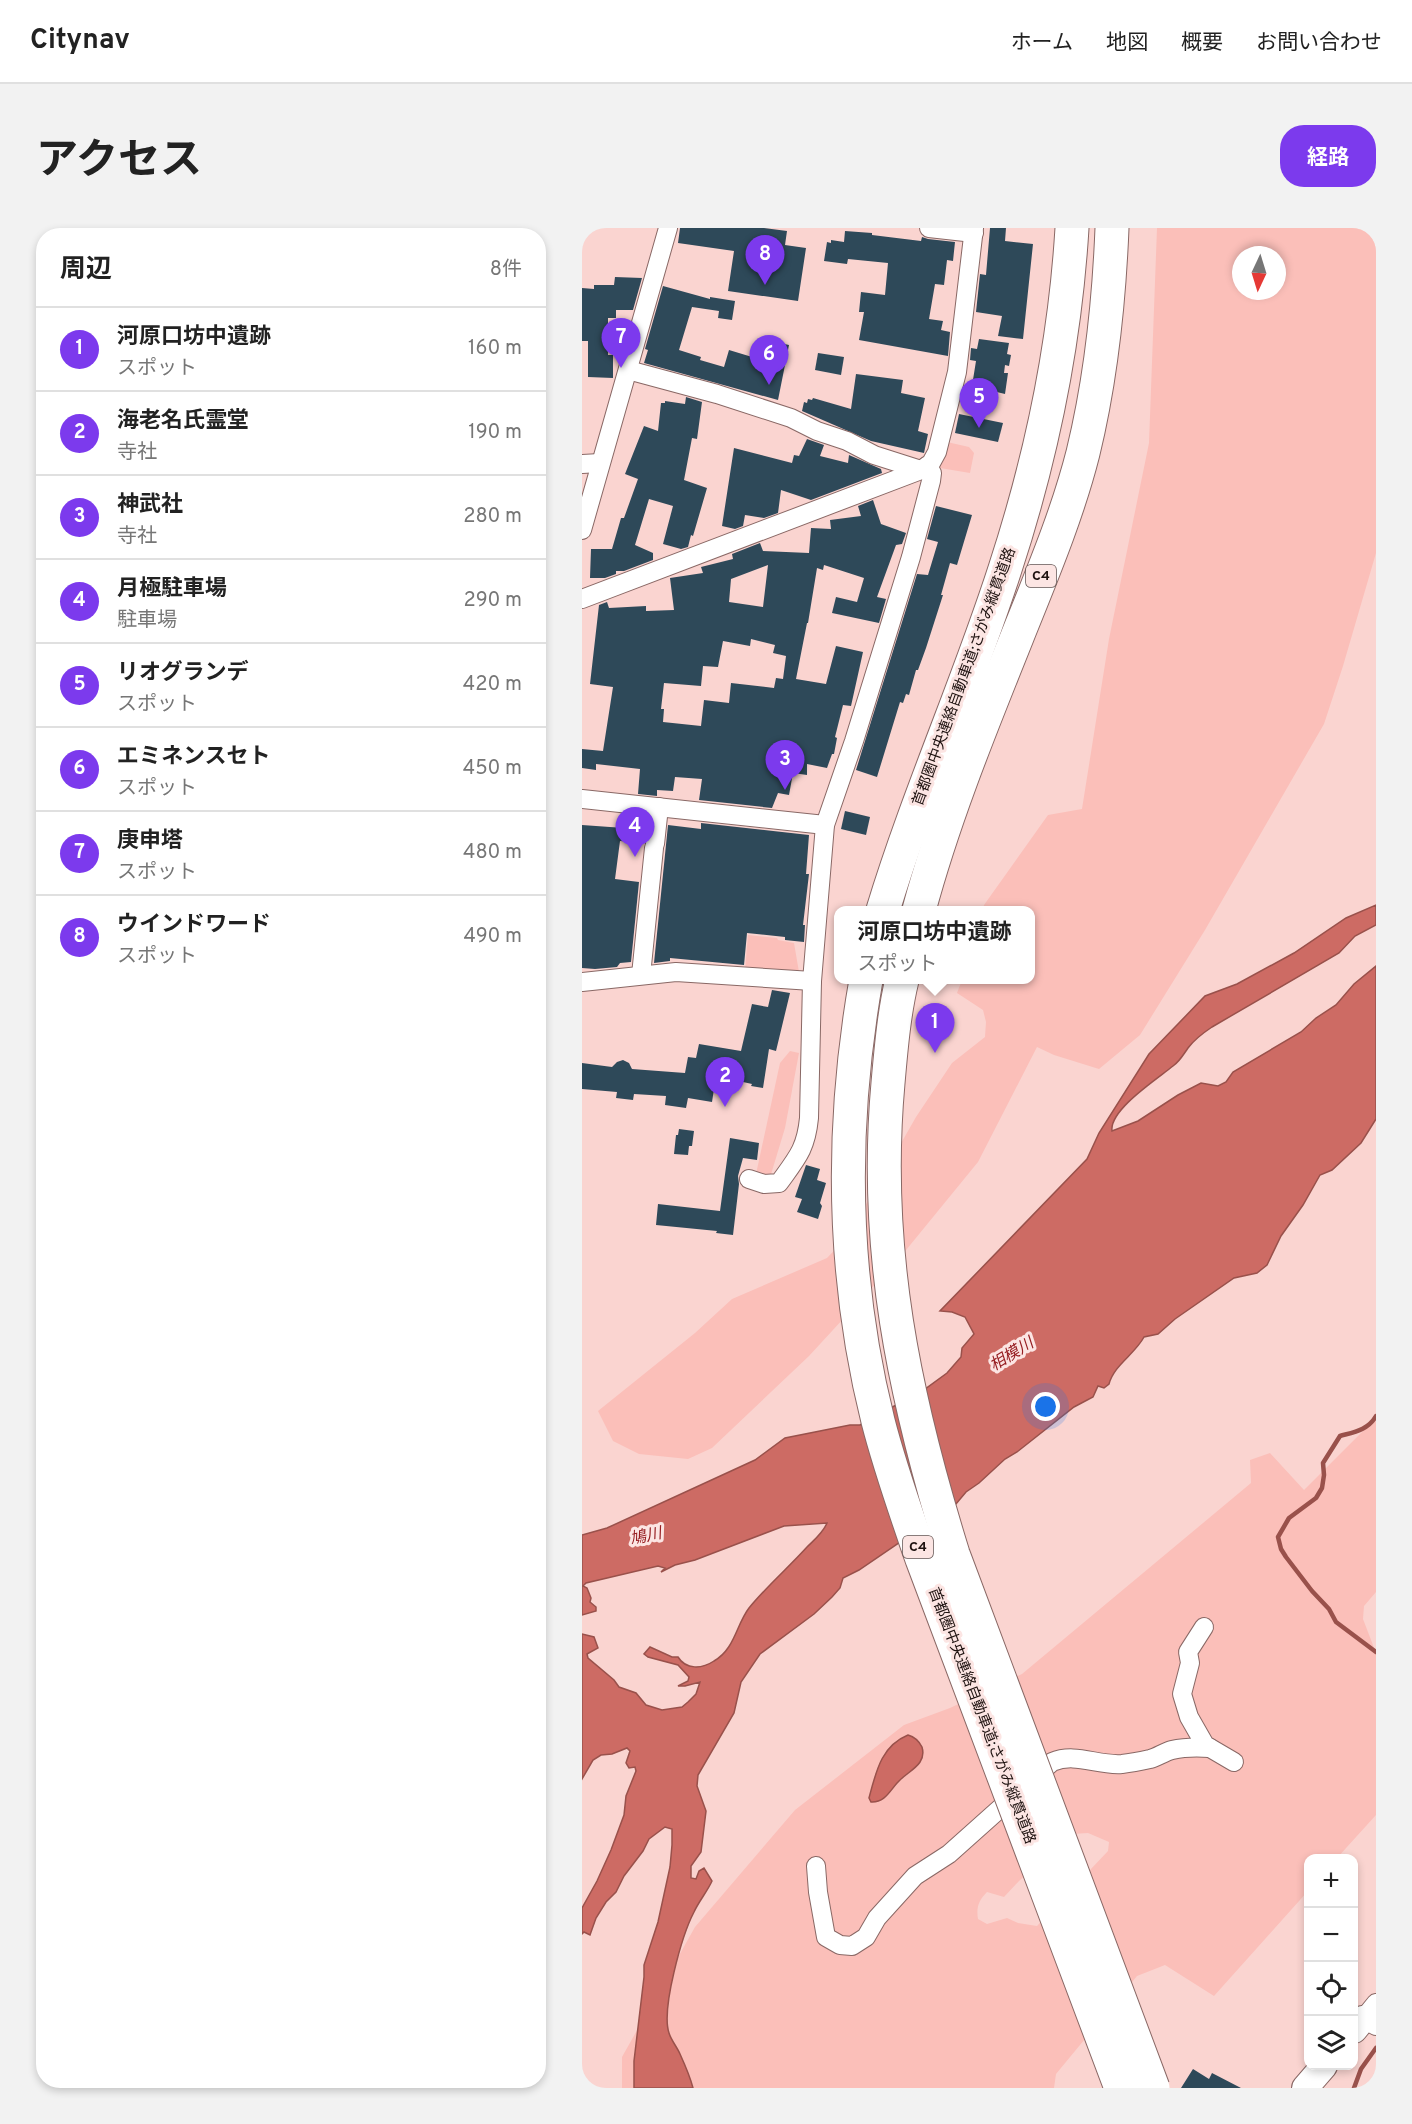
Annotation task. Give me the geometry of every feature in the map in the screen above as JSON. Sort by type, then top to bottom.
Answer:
[{"type":"highway","name":"首都圏中央連絡自動車道;さがみ縦貫道路","points":[[884,906],[920,800],[987,624],[1024,507],[1040,444],[1064,324],[1072,228]]},
{"type":"highway","name":"首都圏中央連絡自動車道;さがみ縦貫道路","points":[[921,906],[947,818],[1052,550],[1082,453],[1096,392],[1105,329],[1112,228]]},
{"type":"highway","name":"首都圏中央連絡自動車道;さがみ縦貫道路","points":[[865,984],[852,1075],[847,1191],[857,1306],[865,1360],[878,1420],[897,1486],[922,1559],[1121,2088]]},
{"type":"highway","name":"首都圏中央連絡自動車道;さがみ縦貫道路","points":[[901,984],[891,1047],[886,1104],[884,1198],[890,1279],[906,1381],[924,1458],[953,1554],[1153,2088]]},
{"type":"street","points":[[582,530],[668,228]]},
{"type":"street","points":[[582,599],[924,468],[931,463],[957,372],[974,230],[929,228]]},
{"type":"street","points":[[628,370],[717,394],[790,418],[847,441],[874,455],[924,468],[932,473],[910,557],[854,741],[825,825],[812,981],[810,1118],[807,1136],[801,1152],[779,1183],[764,1184],[749,1179]]},
{"type":"street","points":[[582,464],[600,464]]},
{"type":"street","points":[[582,800],[825,825]]},
{"type":"street","points":[[641,975],[659,807]]},
{"type":"street","points":[[582,982],[676,972],[812,981]]},
{"type":"street","points":[[1204,1627],[1188,1652],[1190,1662],[1182,1694],[1189,1717],[1204,1745],[1234,1762]]},
{"type":"street","points":[[816,1866],[826,1937],[840,1945],[852,1946],[866,1937],[877,1918],[915,1876],[949,1854],[1052,1762],[1059,1759],[1083,1758],[1100,1764],[1120,1764],[1151,1759],[1171,1750],[1190,1747],[1210,1748]]},
{"type":"street","points":[[1305,2088],[1321,2070]]},
{"type":"shaded area","points":[[1157,228],[1376,228],[1376,553],[1343,666],[1324,724],[1205,930],[1140,1035],[1099,1069],[1054,1055],[1037,1047],[978,1162],[902,1255],[809,1356],[712,1448],[688,1459],[639,1454],[613,1441],[598,1411],[695,1333],[732,1299],[827,1258],[848,1236],[916,1117],[952,1063],[985,1037],[986,1022],[983,1010],[957,993],[960,984],[1035,984],[1035,906],[984,905],[1048,815],[1082,809],[1109,639],[1149,443]]},
{"type":"shaded area","points":[[947,442],[969,447],[974,453],[970,473],[940,468]]},
{"type":"shaded area","points":[[748,935],[777,938],[794,943],[799,972],[745,970]]},
{"type":"shaded area","points":[[790,1051],[799,1053],[785,1128],[769,1181],[756,1174],[780,1063]]},
{"type":"shaded area","points":[[1376,1421],[1376,1592],[1364,1606],[1363,1619],[1376,1653],[1376,1815],[1341,1854],[1304,1854],[1304,1895],[1214,1996],[1165,1965],[1137,1976],[1056,2074],[1054,2088],[622,2088],[622,2057],[695,1927],[795,1810],[904,1725],[950,1708],[1022,1674],[1251,1483],[1250,1460],[1270,1453],[1304,1490],[1364,1430]],"holes":[[[1088,1833],[1109,1842],[1108,1851],[1037,1926],[1018,1923],[1007,1918],[987,1924],[978,1919],[979,1904],[987,1892],[1004,1897],[1072,1834]]]},
{"type":"water","points":[[1376,905],[1376,925],[1355,936],[1339,953],[1205,1032],[1193,1042],[1180,1060],[1126,1105],[1113,1123],[1112,1131],[1138,1121],[1201,1083],[1218,1086],[1226,1082],[1233,1072],[1301,1032],[1316,1018],[1336,1005],[1354,984],[1376,966],[1376,1119],[1361,1143],[1332,1170],[1320,1175],[1303,1205],[1281,1236],[1267,1265],[1257,1273],[1234,1278],[1175,1319],[1158,1334],[1144,1337],[1115,1371],[1109,1384],[1104,1388],[1098,1386],[1093,1397],[1074,1407],[1005,1459],[966,1492],[956,1504],[859,1570],[843,1578],[840,1588],[814,1614],[760,1654],[741,1682],[734,1713],[698,1775],[697,1786],[706,1811],[701,1852],[691,1866],[691,1878],[696,1879],[699,1871],[704,1868],[712,1881],[689,1923],[670,1990],[667,2022],[669,2033],[684,2062],[693,2088],[634,2088],[634,2061],[644,1965],[658,1922],[670,1867],[672,1829],[665,1827],[649,1839],[616,1892],[606,1902],[596,1918],[590,1935],[584,1932],[582,1934],[582,1908],[611,1850],[624,1815],[626,1796],[636,1771],[635,1767],[629,1768],[626,1763],[630,1751],[627,1748],[612,1754],[601,1755],[593,1760],[582,1779],[582,1634],[594,1637],[598,1648],[587,1654],[588,1658],[619,1687],[636,1693],[646,1705],[662,1710],[682,1707],[696,1694],[700,1682],[678,1686],[688,1681],[689,1677],[678,1665],[644,1654],[650,1647],[672,1657],[678,1657],[685,1664],[694,1667],[704,1666],[721,1656],[731,1643],[749,1608],[818,1536],[827,1523],[784,1526],[661,1572],[665,1568],[658,1566],[586,1583],[583,1586],[587,1588],[591,1598],[590,1602],[596,1607],[596,1611],[582,1615],[582,1535],[607,1528],[755,1460],[785,1438],[860,1425],[925,1389],[947,1373],[961,1357],[962,1348],[974,1334],[965,1317],[952,1312],[940,1311],[1087,1159],[1099,1133],[1149,1054],[1205,996],[1237,984],[1294,953],[1346,918]]},
{"type":"water","points":[[908,1735],[917,1740],[922,1747],[920,1762],[884,1798],[871,1802],[869,1798],[881,1761],[892,1746]]},
{"type":"building","points":[[680,228],[764,228],[787,231],[785,245],[806,248],[798,301],[728,291],[734,251],[678,243]]},
{"type":"building","points":[[990,228],[1006,228],[1005,241],[1033,244],[1023,339],[998,336],[1002,316],[976,312],[980,274],[986,275]]},
{"type":"building","points":[[845,231],[921,241],[922,237],[955,242],[953,261],[947,260],[944,285],[935,284],[929,319],[943,321],[941,330],[950,332],[948,356],[859,340],[864,312],[859,312],[861,292],[885,295],[888,263],[848,259],[847,264],[824,261],[827,242],[831,243],[831,240],[844,242]]},
{"type":"building","points":[[615,277],[642,278],[633,310],[616,310],[616,318],[608,318],[608,355],[613,355],[613,378],[588,377],[588,341],[582,341],[582,288],[594,289],[594,285],[614,285]]},
{"type":"building","points":[[663,286],[710,299],[710,297],[735,301],[732,320],[718,318],[719,311],[692,307],[679,350],[701,357],[700,360],[724,367],[729,350],[762,360],[766,340],[789,345],[778,400],[644,363],[648,350],[645,349]]},
{"type":"building","points":[[979,339],[1009,343],[1007,354],[1011,355],[1009,366],[1005,365],[1004,373],[1008,373],[1005,394],[972,386],[976,361],[970,360],[971,348],[977,349]]},
{"type":"building","points":[[818,353],[844,357],[841,375],[815,370]]},
{"type":"building","points":[[856,374],[903,380],[901,393],[925,398],[918,431],[928,434],[924,453],[871,441],[802,411],[804,402],[807,403],[808,399],[813,398],[851,409]]},
{"type":"building","points":[[686,397],[702,402],[697,439],[692,438],[684,480],[707,488],[688,547],[681,549],[663,544],[673,506],[649,499],[635,545],[653,553],[653,560],[624,571],[616,571],[616,574],[605,578],[590,578],[591,549],[612,549],[621,518],[624,518],[638,479],[625,474],[644,426],[658,431],[661,403],[665,401],[685,404]]},
{"type":"building","points":[[959,414],[1003,423],[998,442],[955,433]]},
{"type":"building","points":[[807,439],[824,445],[820,456],[848,463],[849,455],[881,469],[882,473],[811,500],[781,490],[778,513],[764,518],[745,515],[743,526],[735,529],[722,526],[734,448],[792,463],[794,455],[799,456]]},
{"type":"building","points":[[873,500],[881,524],[906,533],[902,544],[896,545],[877,597],[886,599],[879,623],[832,613],[836,597],[857,602],[864,578],[824,565],[823,570],[817,568],[796,679],[826,684],[836,646],[863,652],[851,706],[843,705],[835,737],[837,738],[834,754],[827,768],[807,764],[807,775],[793,773],[789,795],[778,793],[772,808],[699,800],[702,779],[675,777],[673,791],[657,790],[657,796],[638,794],[640,769],[596,764],[596,770],[582,768],[582,749],[603,751],[613,687],[590,684],[599,605],[607,602],[609,608],[646,606],[646,611],[674,610],[670,578],[703,573],[701,567],[733,559],[732,554],[760,543],[763,551],[809,553],[811,528],[831,529],[830,520],[861,516],[858,506]],"holes":[[[768,565],[763,607],[729,602],[731,579]],[[751,639],[775,645],[773,653],[786,656],[783,679],[776,678],[774,688],[731,683],[729,703],[704,700],[701,726],[663,722],[664,709],[661,709],[664,683],[701,686],[703,666],[718,667],[723,641],[750,646]]]},
{"type":"building","points":[[936,506],[972,515],[957,565],[950,563],[941,595],[943,595],[926,648],[918,670],[916,670],[909,695],[906,694],[903,703],[900,702],[877,777],[856,770],[917,574],[928,575],[938,542],[927,539]]},
{"type":"building","points":[[845,811],[870,817],[866,835],[841,829]]},
{"type":"building","points":[[633,822],[646,824],[644,843],[620,841],[615,879],[639,882],[631,962],[620,963],[617,967],[582,968],[582,825],[624,828],[624,824],[633,825]]},
{"type":"building","points":[[701,823],[809,835],[806,874],[809,874],[803,925],[805,925],[804,942],[785,940],[785,937],[747,933],[744,965],[670,958],[670,961],[654,963],[668,825],[701,829]]},
{"type":"building","points":[[772,990],[790,993],[776,1051],[769,1049],[763,1088],[716,1076],[712,1102],[688,1098],[686,1108],[665,1105],[666,1096],[634,1094],[633,1100],[616,1098],[617,1092],[582,1089],[582,1063],[612,1067],[623,1060],[629,1063],[632,1069],[685,1073],[688,1057],[696,1058],[699,1044],[741,1051],[752,1004],[768,1007]]},
{"type":"building","points":[[679,1129],[694,1131],[688,1155],[674,1154]]},
{"type":"building","points":[[730,1138],[759,1143],[757,1160],[743,1158],[738,1176],[733,1235],[716,1233],[717,1231],[656,1225],[658,1204],[720,1211]]},
{"type":"building","points":[[806,1165],[820,1169],[817,1180],[826,1183],[818,1219],[797,1212],[802,1199],[795,1197]]},
{"type":"building","points":[[1193,2069],[1209,2079],[1212,2073],[1241,2088],[1181,2088]]},
{"type":"waterway","points":[[1376,1416],[1365,1427],[1340,1436],[1323,1463],[1322,1488],[1316,1498],[1289,1518],[1278,1537],[1286,1557],[1329,1609],[1336,1622],[1376,1652]]},
{"type":"waterway","points":[[1354,2088],[1361,2069],[1376,2048]]},
{"type":"place","name":"ウインドワード","points":[[765,285]]},
{"type":"place","name":"庚申塔","points":[[621,368]]},
{"type":"place","name":"エミネンスセト","points":[[769,385]]},
{"type":"place","name":"リオグランデ","points":[[979,428]]},
{"type":"place","name":"神武社","points":[[785,790]]},
{"type":"place","name":"月極駐車場","points":[[635,857]]},
{"type":"place","name":"河原口坊中遺跡","points":[[935,1053]]},
{"type":"place","name":"海老名氏霊堂","points":[[725,1107]]},
{"type":"water label","name":"相模川","points":[[1012,1355]]},
{"type":"water label","name":"鳩川","points":[[646,1537]]}]
